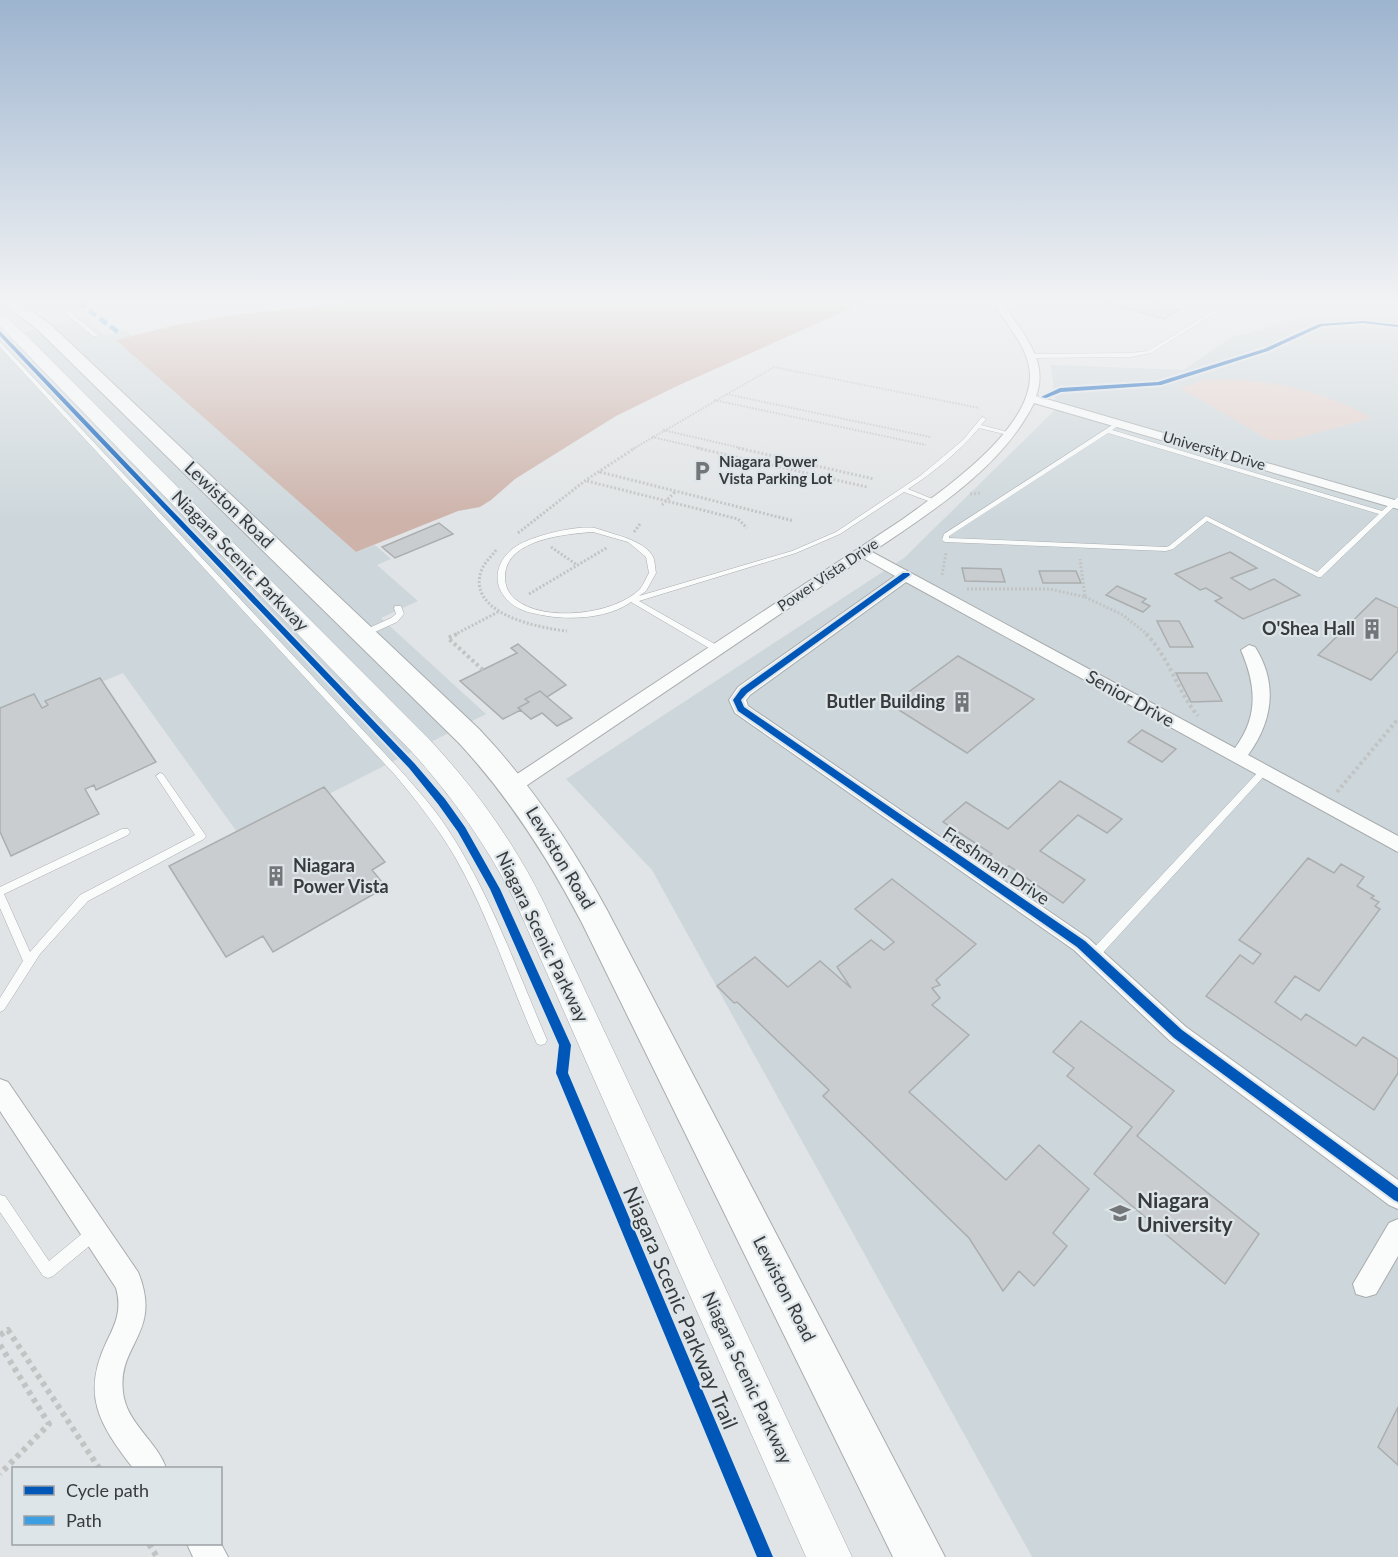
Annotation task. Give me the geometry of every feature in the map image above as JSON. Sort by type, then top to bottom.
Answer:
[{"type":"main road","name":"Niagara Scenic Parkway","points":[[57,375],[428,753],[464,794],[486,826],[529,901],[829,1557]]},
{"type":"main road","name":"Lewiston Road","points":[[93,375],[475,742],[514,785],[565,861],[597,919],[920,1557]]},
{"type":"street","name":"Power Vista Drive","points":[[514,785],[862,552],[975,469],[1008,433],[1030,398],[1034,375]]},
{"type":"street","name":"University Drive","points":[[1030,398],[1113,427],[1192,444],[1263,471],[1396,502]]},
{"type":"street","name":"Senior Drive","points":[[862,552],[1398,845]]},
{"type":"street","name":"Freshman Drive","points":[[906,576],[744,691],[737,700],[741,710],[1082,944],[1178,1034],[1398,1196]]},
{"type":"street","points":[[1237,758],[1258,726],[1264,703],[1263,685],[1249,650]]},
{"type":"street","points":[[0,1090],[128,1282],[134,1302],[130,1326],[109,1373],[108,1392],[119,1423],[150,1467]]},
{"type":"street","points":[[1366,1284],[1398,1232]]},
{"type":"street","points":[[203,1545],[212,1557]]},
{"type":"lane","points":[[28,375],[422,801],[444,831],[480,898],[541,1040]]},
{"type":"lane","points":[[633,600],[644,591],[652,578],[652,564],[646,551],[632,541],[614,534],[592,530],[547,535],[527,543],[513,552],[504,563],[500,576],[502,588],[510,599],[524,608],[543,615],[565,618],[611,611],[633,600],[819,542],[846,528],[904,490],[950,454],[983,419]]},
{"type":"lane","points":[[978,426],[1008,433]]},
{"type":"lane","points":[[1383,513],[1263,471],[1181,452],[1113,427],[946,535],[945,540],[1166,549],[1171,548],[1206,518],[1318,575],[1396,502]]},
{"type":"lane","points":[[1181,452],[1192,444]]},
{"type":"lane","points":[[904,490],[933,501]]},
{"type":"lane","points":[[633,600],[717,649]]},
{"type":"lane","points":[[363,634],[394,620],[400,614],[398,608]]},
{"type":"lane","points":[[1094,955],[1263,772]]},
{"type":"lane","points":[[0,1007],[29,962],[84,898],[201,836],[160,776]]},
{"type":"lane","points":[[29,962],[0,894],[125,832]]},
{"type":"lane","points":[[0,1201],[48,1271],[95,1232]]},
{"type":"path","points":[[515,535],[586,480],[651,437],[760,375]]},
{"type":"path","points":[[812,375],[983,409]]},
{"type":"path","points":[[725,393],[930,437]]},
{"type":"path","points":[[714,400],[926,445]]},
{"type":"path","points":[[663,430],[874,479]]},
{"type":"path","points":[[651,437],[867,487]]},
{"type":"path","points":[[599,472],[794,521]]},
{"type":"path","points":[[586,480],[738,519],[747,528]]},
{"type":"path","points":[[662,505],[676,491]]},
{"type":"path","points":[[633,532],[640,524]]},
{"type":"path","points":[[529,594],[613,544]]},
{"type":"path","points":[[548,545],[577,566]]},
{"type":"path","points":[[499,547],[485,561],[479,582],[489,604],[498,612],[532,627],[567,631]]},
{"type":"path","points":[[942,575],[946,553]]},
{"type":"path","points":[[1080,560],[1085,597]]},
{"type":"path","points":[[967,589],[1050,589],[1085,597],[1118,612],[1154,642],[1172,668],[1188,704],[1201,719]]},
{"type":"path","points":[[483,670],[448,638],[505,608]]},
{"type":"path","points":[[1332,798],[1398,719]]},
{"type":"path","points":[[0,1335],[8,1330],[98,1467]]},
{"type":"path","points":[[0,1345],[49,1424],[0,1474]]},
{"type":"path","points":[[149,1545],[158,1557]]},
{"type":"shaded area","points":[[0,375],[156,375],[356,552],[375,545],[391,559],[377,565],[418,601],[381,618],[486,714],[329,794],[237,832],[123,673],[0,724]]},
{"type":"shaded area","points":[[155,375],[702,375],[616,416],[515,479],[480,507],[458,511],[356,552]]},
{"type":"shaded area","name":"Niagara University","points":[[1052,375],[1398,375],[1398,1557],[1032,1557],[652,870],[566,779],[904,558],[1056,409]]},
{"type":"shaded area","points":[[1206,379],[1229,379],[1292,387],[1332,399],[1372,418],[1291,440],[1269,440],[1180,388]]},
{"type":"building","points":[[439,523],[453,534],[395,558],[382,547]]},
{"type":"building","points":[[1230,552],[1257,568],[1231,578],[1250,590],[1274,579],[1300,595],[1243,619],[1215,601],[1222,598],[1206,588],[1200,590],[1175,574]]},
{"type":"building","points":[[962,568],[1001,569],[1005,582],[965,581]]},
{"type":"building","points":[[1039,571],[1076,571],[1081,583],[1043,583]]},
{"type":"building","points":[[1117,586],[1146,599],[1142,602],[1150,606],[1143,612],[1106,595]]},
{"type":"building","name":"O'Shea Hall","points":[[1376,598],[1398,608],[1398,651],[1371,680],[1318,655]]},
{"type":"building","points":[[1157,621],[1179,621],[1193,647],[1170,647]]},
{"type":"building","points":[[518,644],[566,685],[547,697],[540,691],[525,699],[529,702],[518,708],[521,710],[503,719],[460,681],[517,653],[511,648]]},
{"type":"building","name":"Butler Building","points":[[958,656],[1034,699],[967,753],[891,705]]},
{"type":"building","points":[[1176,673],[1207,673],[1222,701],[1191,702]]},
{"type":"building","points":[[100,678],[156,762],[96,790],[94,785],[85,789],[99,814],[11,856],[0,832],[0,708],[34,694],[42,708],[48,705],[45,701]]},
{"type":"building","points":[[540,691],[572,718],[557,726],[542,713],[531,719],[518,708],[529,702],[525,699]]},
{"type":"building","points":[[1142,730],[1176,749],[1162,762],[1128,742]]},
{"type":"building","points":[[1060,781],[1122,819],[1107,833],[1078,815],[1040,851],[1085,880],[1063,903],[1009,866],[1004,871],[986,859],[992,854],[943,822],[966,802],[1008,829]]},
{"type":"building","name":"Niagara Power Vista","points":[[324,787],[385,862],[372,870],[386,887],[273,952],[263,936],[226,957],[169,866]]},
{"type":"building","points":[[1308,858],[1334,873],[1341,864],[1364,877],[1357,886],[1374,896],[1371,898],[1379,902],[1375,906],[1380,909],[1319,991],[1295,976],[1275,1002],[1301,1020],[1306,1014],[1356,1046],[1363,1037],[1398,1059],[1398,1073],[1374,1110],[1206,996],[1240,955],[1253,964],[1261,954],[1239,940]]},
{"type":"building","points":[[892,879],[976,944],[936,980],[940,985],[932,988],[940,998],[932,1005],[969,1035],[909,1092],[1006,1180],[1039,1145],[1089,1189],[1053,1233],[1067,1246],[1034,1286],[1019,1271],[1003,1291],[969,1238],[823,1096],[829,1090],[737,1002],[734,1003],[717,986],[755,957],[788,987],[820,961],[851,988],[837,967],[871,940],[884,950],[894,942],[855,909]]},
{"type":"building","points":[[1081,1021],[1174,1091],[1137,1136],[1259,1234],[1225,1284],[1094,1174],[1132,1127],[1067,1076],[1074,1068],[1053,1052]]},
{"type":"building","points":[[1398,1407],[1398,1465],[1378,1447]]},
{"type":"cycle path","name":"Niagara Scenic Parkway Trail","points":[[40,375],[412,766],[442,801],[468,839],[507,915],[565,1045],[562,1073],[765,1557]]},
{"type":"cycle path","points":[[1044,397],[1060,390],[1159,384],[1188,375]]},
{"type":"cycle path","points":[[906,575],[744,691],[737,700],[741,709],[1081,944],[1178,1034],[1398,1196]]},
{"type":"place","name":"Niagara Power Vista Parking Lot","points":[[702,471]]},
{"type":"place","name":"O'Shea Hall","points":[[1372,629]]},
{"type":"place","name":"Butler Building","points":[[962,702]]},
{"type":"place","name":"Niagara Power Vista","points":[[276,876]]},
{"type":"place","name":"Niagara University","points":[[1120,1213]]}]
